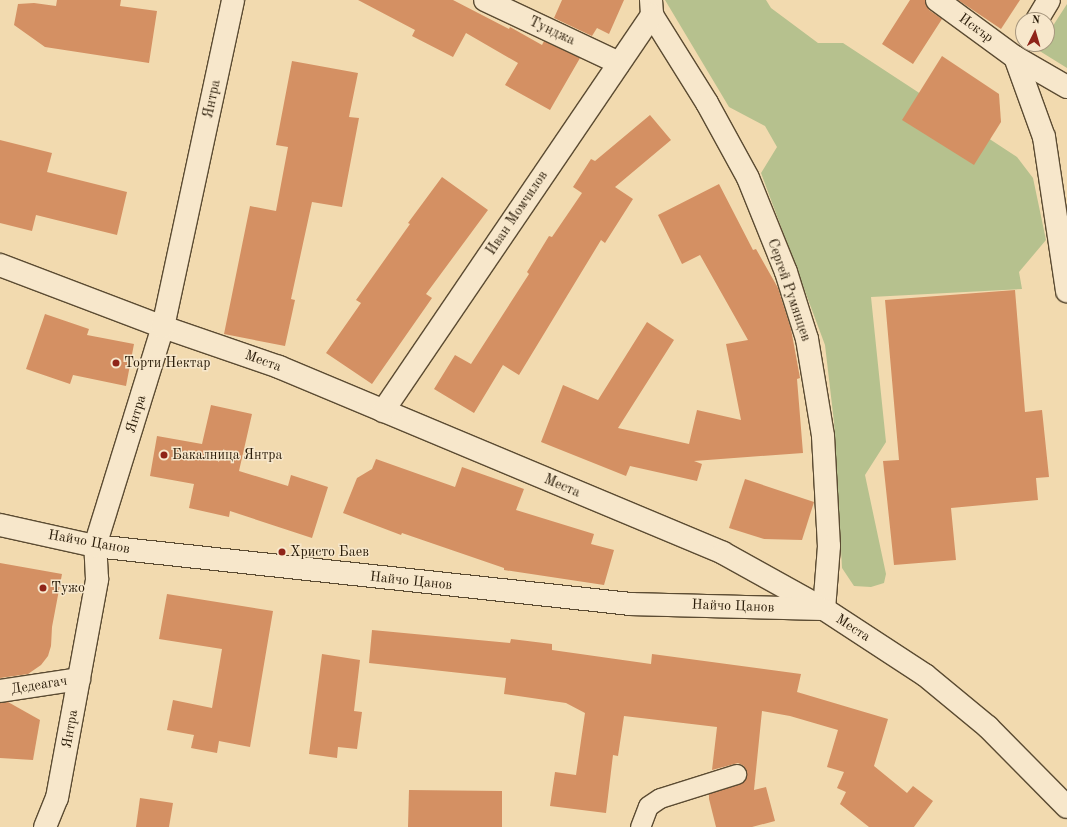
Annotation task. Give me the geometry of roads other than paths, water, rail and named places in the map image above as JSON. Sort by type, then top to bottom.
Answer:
[{"type":"street","name":"Янтра","points":[[45,827],[57,798],[97,579],[95,546],[163,327],[233,0]]},
{"type":"street","name":"Тунджа","points":[[485,0],[619,63]]},
{"type":"street","name":"Искър","points":[[937,0],[1015,48]]},
{"type":"street","points":[[1042,12],[1049,0]]},
{"type":"street","name":"Иван Момчилов","points":[[383,411],[619,63],[652,7]]},
{"type":"street","name":"Сергей Румянцев","points":[[652,7],[748,178],[786,272],[807,339],[823,436],[829,546],[824,609]]},
{"type":"street","points":[[1020,52],[1044,137],[1067,291]]},
{"type":"street","name":"Искър","points":[[1022,52],[1067,87]]},
{"type":"street","name":"Места","points":[[0,265],[163,327],[279,367],[723,552],[824,609],[925,675],[988,727],[1067,807]]},
{"type":"street","name":"Найчо Цанов","points":[[0,525],[95,546],[631,604],[824,609]]},
{"type":"street","name":"Дедеагач","points":[[0,692],[79,679]]},
{"type":"lane","points":[[640,827],[648,806],[660,798],[736,774]]},
{"type":"place","name":"Торти Нектар","points":[[116,363]]},
{"type":"place","name":"Бакалница Янтра","points":[[164,455]]},
{"type":"place","name":"Христо Баев","points":[[282,552]]},
{"type":"place","name":"Тужо","points":[[43,588]]}]
